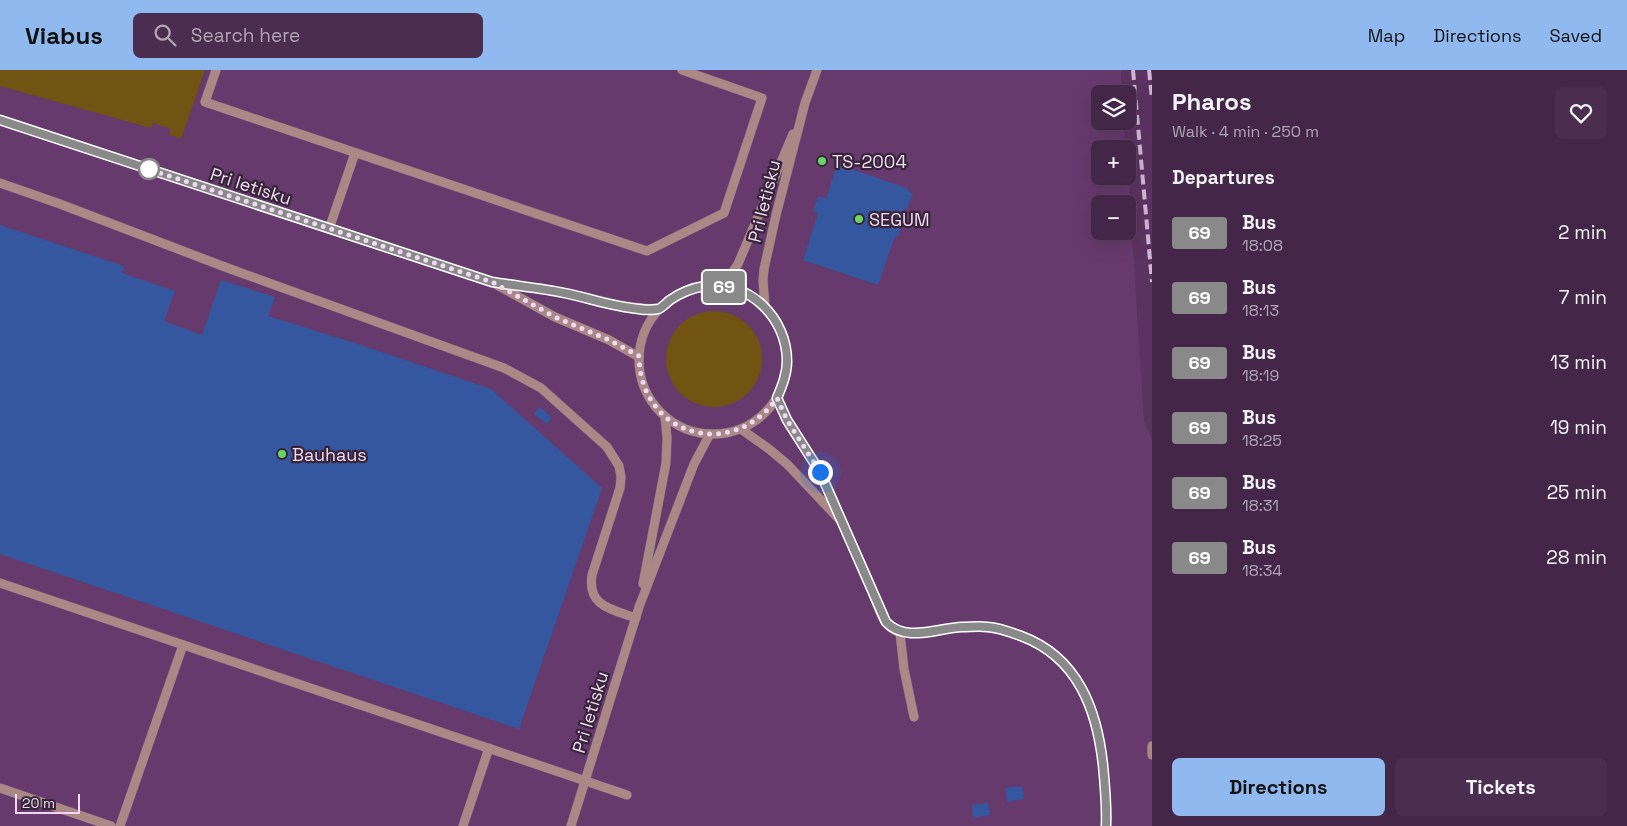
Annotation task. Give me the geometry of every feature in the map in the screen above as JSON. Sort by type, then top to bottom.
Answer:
[{"type":"street","points":[[216,70],[205,102],[647,251],[724,213],[762,98],[707,74],[682,70]]},
{"type":"street","name":"Pri letisku","points":[[764,307],[764,269],[776,215],[816,70]]},
{"type":"street","name":"Pri letisku","points":[[719,286],[738,264],[806,104]]},
{"type":"street","name":"Pri letisku","points":[[0,120],[492,282],[562,292],[639,309],[659,309]]},
{"type":"street","points":[[330,229],[355,153]]},
{"type":"street","points":[[0,183],[504,368],[541,388],[596,436],[607,447],[619,466],[620,488],[592,575],[591,585],[595,598],[600,603],[612,610],[636,618]]},
{"type":"street","name":"Pri letisku","points":[[492,282],[555,317],[609,340],[639,356]]},
{"type":"street","points":[[706,286],[719,286],[744,292],[764,307],[779,326],[786,350],[786,374],[777,398],[762,416],[741,429],[723,434],[710,434],[686,429],[665,417],[653,404],[644,389],[639,368],[640,343],[651,319],[659,309],[669,300],[687,291],[706,286]]},
{"type":"street","points":[[777,398],[787,420],[820,472],[881,613],[892,628],[900,633],[959,627],[988,627],[1005,630],[1046,647],[1075,676],[1086,695],[1094,716],[1101,749],[1105,785],[1106,826]]},
{"type":"street","name":"Pri letisku","points":[[571,826],[639,607],[666,463],[667,438],[665,417]]},
{"type":"street","points":[[741,429],[787,464],[843,524]]},
{"type":"street","name":"Pri letisku","points":[[639,607],[694,464],[710,434]]},
{"type":"street","points":[[0,583],[627,795]]},
{"type":"street","points":[[900,633],[904,669],[914,717]]},
{"type":"street","points":[[120,826],[183,645]]},
{"type":"street","points":[[1152,746],[1152,755]]},
{"type":"street","points":[[463,826],[489,748]]},
{"type":"street","points":[[0,788],[111,826]]},
{"type":"shaded area","points":[[0,70],[1121,70],[1122,85],[1091,85],[1091,130],[1125,130],[1125,140],[1091,140],[1091,185],[1129,185],[1129,195],[1091,195],[1091,240],[1132,240],[1144,421],[1152,439],[1152,826],[0,826]]},
{"type":"shaded area","points":[[0,70],[205,70],[181,139],[169,134],[171,129],[153,123],[151,128],[0,86]]},
{"type":"shaded area","points":[[714,311],[732,315],[748,325],[758,341],[762,359],[758,377],[748,393],[732,403],[714,407],[696,403],[680,393],[670,377],[666,359],[670,341],[680,325],[696,315]]},
{"type":"building","name":"TS-2004","points":[[819,157],[826,159],[824,166],[817,164]]},
{"type":"building","name":"SEGUM","points":[[837,164],[909,189],[908,192],[913,193],[907,209],[905,208],[899,225],[902,226],[898,237],[895,236],[878,285],[803,260],[818,213],[813,211],[819,196],[826,199]]},
{"type":"building","name":"Bauhaus","points":[[0,225],[124,266],[122,273],[175,291],[164,321],[202,335],[221,280],[275,297],[268,316],[491,389],[602,488],[519,729],[0,554]]},
{"type":"building","points":[[540,407],[552,418],[546,424],[534,414]]},
{"type":"building","points":[[1022,786],[1024,799],[1007,802],[1005,788]]},
{"type":"building","points":[[988,803],[990,815],[973,818],[972,805]]},
{"type":"railway","points":[[1133,70],[1152,282]]},
{"type":"railway","points":[[1149,70],[1152,99]]},
{"type":"bus line","name":"69","points":[[0,120],[492,282],[562,292],[639,309],[659,309],[680,293],[706,286],[732,288],[754,298],[772,316],[784,338],[787,362],[786,374],[777,398],[787,420],[820,472],[886,622],[900,633],[959,627],[988,627],[1005,630],[1046,647],[1075,676],[1086,695],[1094,716],[1101,749],[1105,785],[1106,826]]},
{"type":"place","name":"TS-2004","points":[[822,161]]},
{"type":"place","name":"SEGUM","points":[[859,219]]},
{"type":"place","name":"Bauhaus","points":[[282,454]]},
{"type":"route","points":[[149,169],[142,167],[492,282],[555,317],[609,340],[639,356],[641,379],[649,399],[665,417],[686,429],[698,433],[723,434],[741,429],[762,416],[777,398],[787,420],[820,472]]}]
